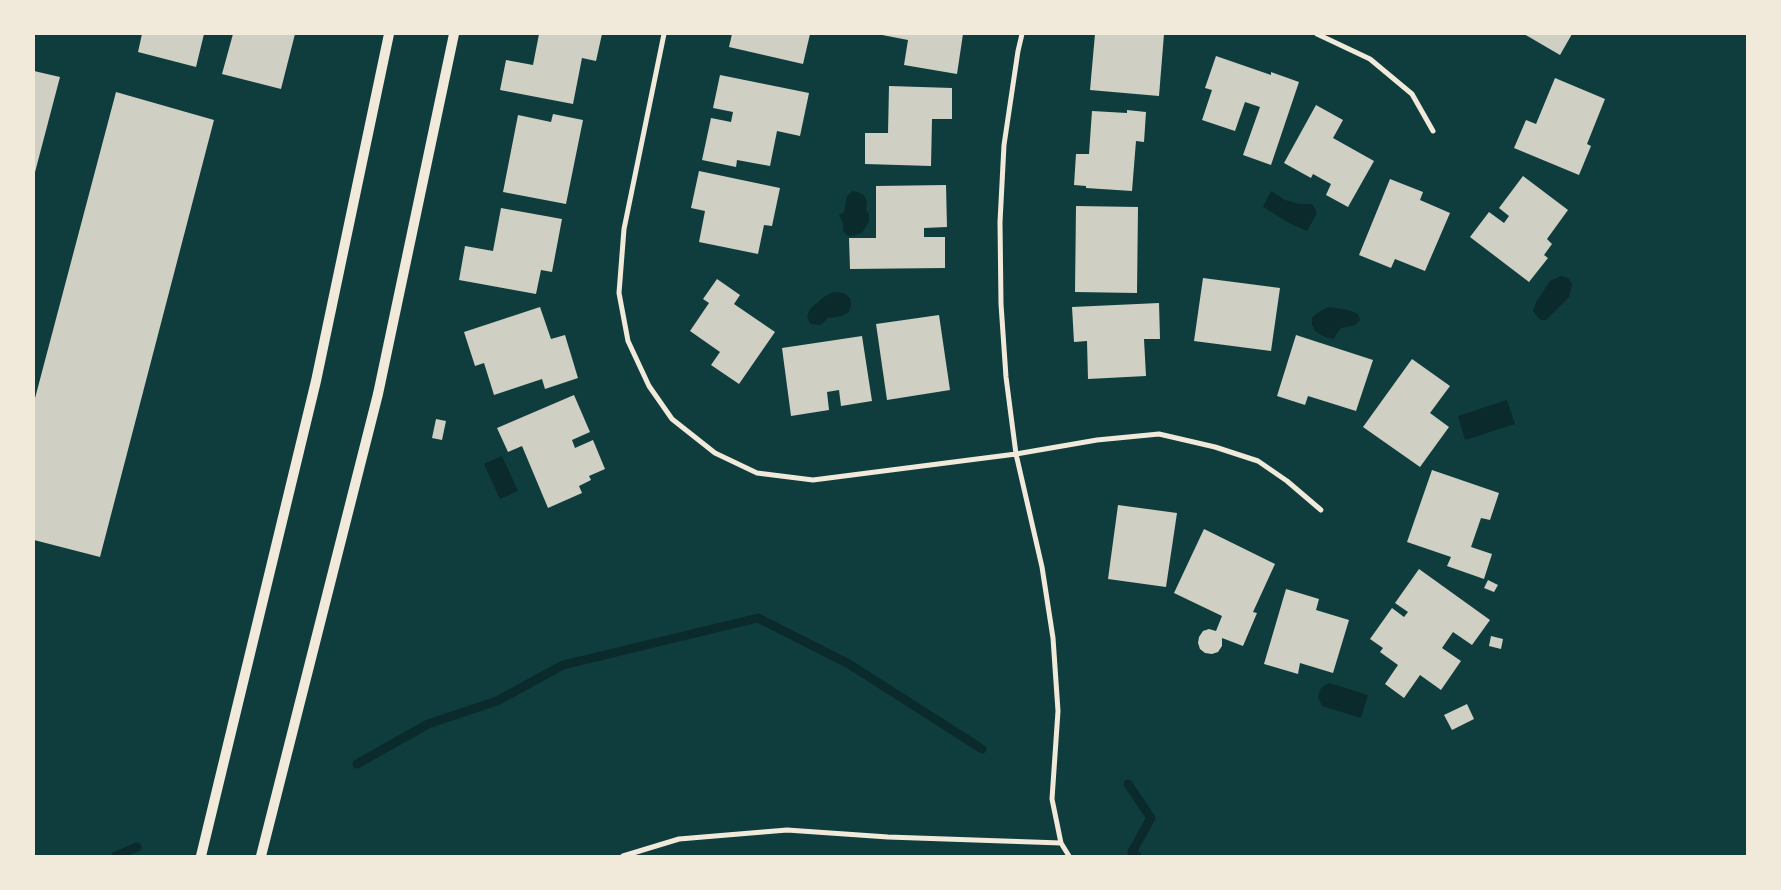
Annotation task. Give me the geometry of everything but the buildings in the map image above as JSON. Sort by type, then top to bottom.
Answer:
[{"type":"main road","points":[[201,856],[316,381],[389,34]]},
{"type":"main road","points":[[261,856],[378,394],[454,34]]},
{"type":"street","points":[[664,34],[624,229],[619,293],[628,341],[649,386],[672,419],[715,453],[757,473],[813,480],[1016,454],[1097,440],[1159,434],[1215,447],[1258,462],[1288,481],[1321,510]]},
{"type":"street","points":[[1022,34],[1004,144],[1000,222],[1000,304],[1006,377],[1016,454],[1042,567],[1053,638],[1058,711],[1052,799],[1062,843],[1069,856]]},
{"type":"street","points":[[1317,34],[1370,59],[1412,94],[1433,131]]},
{"type":"street","points":[[623,856],[679,839],[787,830],[888,837],[1062,843]]},
{"type":"water","points":[[852,191],[864,195],[867,201],[866,210],[869,214],[869,221],[862,233],[848,236],[843,231],[843,223],[839,215],[844,212],[847,196]]},
{"type":"water","points":[[1271,191],[1285,200],[1300,204],[1312,204],[1317,213],[1307,231],[1289,223],[1263,207]]},
{"type":"water","points":[[1561,276],[1568,278],[1572,284],[1569,297],[1546,320],[1540,320],[1533,311],[1536,302],[1550,281]]},
{"type":"water","points":[[834,292],[844,293],[850,298],[849,312],[842,316],[828,318],[820,325],[810,324],[807,317],[810,309],[825,296]]},
{"type":"water","points":[[1328,307],[1348,310],[1358,314],[1360,320],[1355,325],[1341,328],[1333,339],[1325,337],[1315,331],[1312,325],[1312,318]]},
{"type":"water","points":[[1507,400],[1515,424],[1465,440],[1458,416]]},
{"type":"water","points":[[502,456],[518,491],[500,499],[484,464]]},
{"type":"water","points":[[1329,683],[1368,695],[1361,718],[1322,706],[1318,697],[1321,688]]},
{"type":"waterway","points":[[357,764],[428,724],[497,701],[563,665],[758,618],[849,664],[982,749]]},
{"type":"waterway","points":[[1128,784],[1151,818],[1132,852],[1137,856]]},
{"type":"waterway","points":[[116,856],[137,847]]}]
